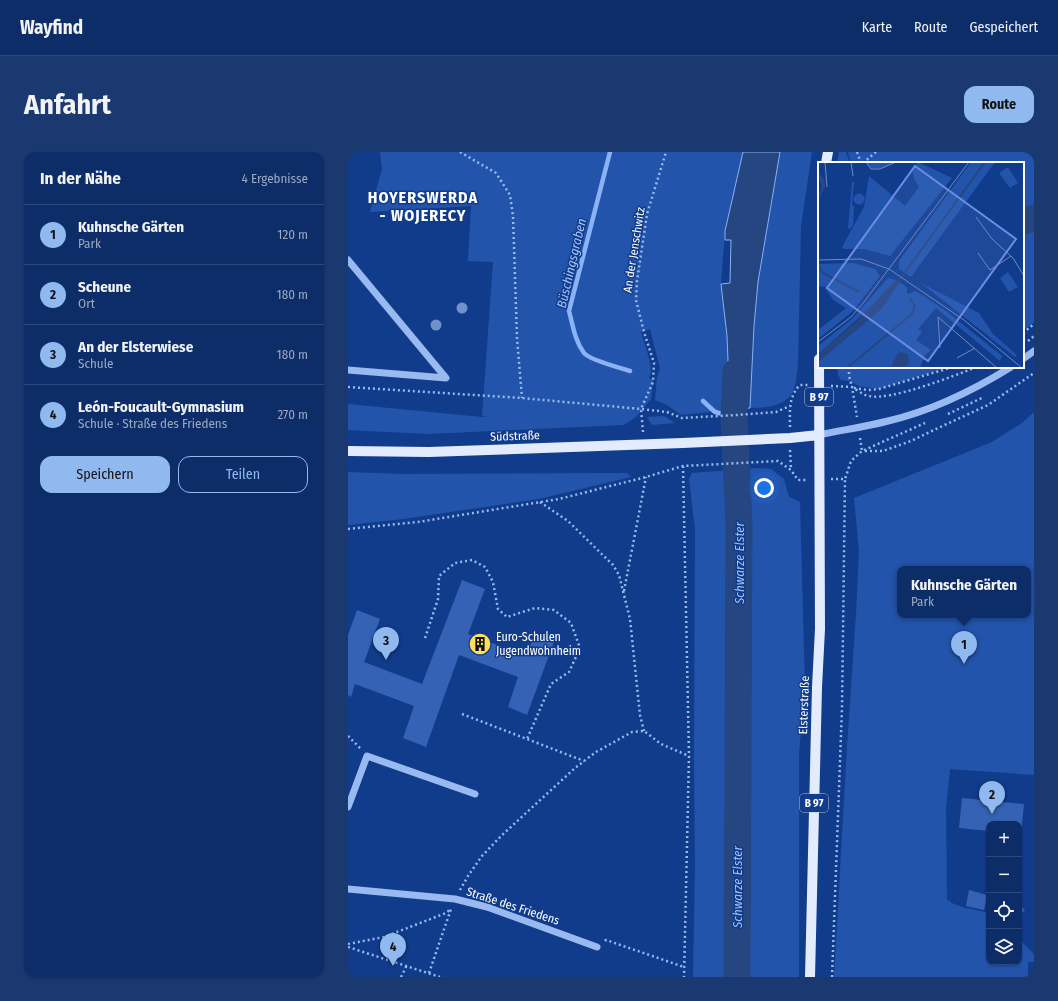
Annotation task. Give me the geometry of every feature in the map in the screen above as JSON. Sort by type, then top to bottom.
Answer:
[{"type":"main road","points":[[826,162],[828,152]]},
{"type":"main road","name":"B 97","points":[[818,435],[819,368]]},
{"type":"main road","name":"Südstraße","points":[[348,451],[429,452],[683,443],[818,435]]},
{"type":"main road","name":"Elsterstraße","points":[[810,977],[817,687],[820,629],[818,435]]},
{"type":"street","points":[[348,260],[446,378],[348,370]]},
{"type":"street","points":[[1024,358],[1034,351]]},
{"type":"street","points":[[818,435],[889,421],[920,411],[972,390],[1009,368]]},
{"type":"street","points":[[348,807],[367,756],[475,794]]},
{"type":"street","name":"Straße des Friedens","points":[[348,888],[455,899],[487,907],[597,947]]},
{"type":"path","points":[[460,152],[496,173],[510,195],[513,216],[517,338],[522,398]]},
{"type":"path","name":"An der Jenschwitz","points":[[644,444],[641,409],[653,382],[654,362],[644,332],[636,300],[637,281],[647,214],[666,152]]},
{"type":"path","points":[[857,152],[862,162]]},
{"type":"path","points":[[863,162],[876,152]]},
{"type":"path","points":[[1024,332],[1034,324]]},
{"type":"path","points":[[849,368],[849,376],[852,387],[868,396],[884,396],[919,387],[974,368]]},
{"type":"path","points":[[852,387],[868,390],[879,389],[950,368]]},
{"type":"path","points":[[862,451],[883,451],[911,441],[988,405],[1034,373]]},
{"type":"path","points":[[348,387],[522,398],[641,409],[667,412],[682,418],[776,412],[790,406]]},
{"type":"path","points":[[348,529],[418,522],[559,499],[646,478],[683,466],[778,461]]},
{"type":"path","points":[[683,466],[689,756],[684,977]]},
{"type":"path","points":[[624,592],[646,478]]},
{"type":"path","points":[[832,977],[842,708],[846,479]]},
{"type":"path","points":[[540,502],[568,521],[613,565],[619,575],[630,619],[640,715],[644,731],[661,744],[689,756]]},
{"type":"path","points":[[425,638],[438,599],[439,576],[455,563],[472,560],[485,567],[493,582],[498,609],[507,617],[535,608],[554,610],[571,622],[580,648],[569,672],[551,684],[527,739]]},
{"type":"path","points":[[462,714],[584,761]]},
{"type":"path","points":[[429,973],[455,899],[468,876],[482,856],[522,817],[584,761],[596,752],[632,732],[644,731]]},
{"type":"path","points":[[348,736],[367,756]]},
{"type":"path","points":[[348,945],[384,937],[446,913],[451,908]]},
{"type":"path","points":[[597,947],[606,940],[684,967]]},
{"type":"path","points":[[348,945],[440,977]]},
{"type":"path","points":[[402,977],[407,965]]},
{"type":"shaded area","points":[[380,152],[743,152],[725,231],[721,284],[727,336],[730,410],[681,415],[667,405],[655,400],[657,377],[660,368],[650,329],[641,332],[650,362],[651,374],[649,378],[653,380],[651,399],[636,417],[624,425],[427,434],[348,430],[348,404],[488,417],[482,416],[493,262],[468,261],[471,206],[370,212],[382,169]]},
{"type":"shaded area","points":[[743,152],[780,152],[758,282],[754,326],[750,408],[730,410],[727,336],[721,284],[730,283],[731,240],[725,240],[725,231]]},
{"type":"shaded area","points":[[780,152],[812,152],[801,226],[798,364],[794,389],[787,399],[772,406],[750,408],[754,326],[758,282]]},
{"type":"shaded area","points":[[839,152],[846,152],[850,162],[837,162]]},
{"type":"shaded area","points":[[848,152],[1034,152],[1034,217],[1024,220],[1024,162],[851,162]]},
{"type":"shaded area","points":[[1034,220],[1034,323],[1024,329],[1024,222]]},
{"type":"shaded area","points":[[837,368],[946,368],[879,389],[859,386],[849,381],[841,380],[838,375]]},
{"type":"shaded area","points":[[1034,412],[1034,775],[950,769],[946,808],[947,899],[950,902],[960,906],[986,912],[986,965],[1022,965],[1022,942],[1034,954],[1034,962],[1028,962],[1028,977],[834,977],[859,551],[854,498],[992,442],[1022,423]]},
{"type":"shaded area","points":[[664,416],[675,423],[652,425],[647,417]]},
{"type":"shaded area","points":[[758,468],[771,469],[784,479],[789,497],[800,502],[805,686],[799,753],[799,977],[693,977],[695,867],[695,529],[689,479],[692,473]]},
{"type":"shaded area","points":[[348,472],[403,474],[627,473],[631,477],[539,499],[403,519],[348,525]]},
{"type":"building","points":[[462,580],[485,589],[468,634],[527,656],[535,632],[555,639],[527,715],[508,707],[518,677],[459,655],[426,747],[403,738],[414,706],[355,684],[351,697],[348,695],[348,635],[357,610],[380,619],[364,662],[422,684]]},
{"type":"building","points":[[962,798],[1024,804],[1022,824],[1022,821],[986,821],[986,831],[959,828]]},
{"type":"building","points":[[969,890],[986,895],[984,910],[966,906]]},
{"type":"waterway","name":"Büschingsgraben","points":[[610,152],[569,311],[576,338],[587,356],[630,371]]},
{"type":"waterway","points":[[1024,221],[1034,218]]},
{"type":"waterway","name":"Schwarze Elster","points":[[736,372],[734,417],[739,524],[737,977]]},
{"type":"waterway","name":"Büschingsgraben","points":[[703,401],[715,412],[734,417]]},
{"type":"place","name":"Euro-Schulen Jugendwohnheim","points":[[480,644]]},
{"type":"place","name":"An der Elsterwiese","points":[[386,660]]},
{"type":"place","name":"Kuhnsche Gärten","points":[[964,664]]},
{"type":"place","name":"Scheune","points":[[992,814]]},
{"type":"place","name":"León-Foucault-Gymnasium","points":[[393,966]]},
{"type":"district","name":"HOYERSWERDA - WOJERECY","points":[[423,206]]}]
